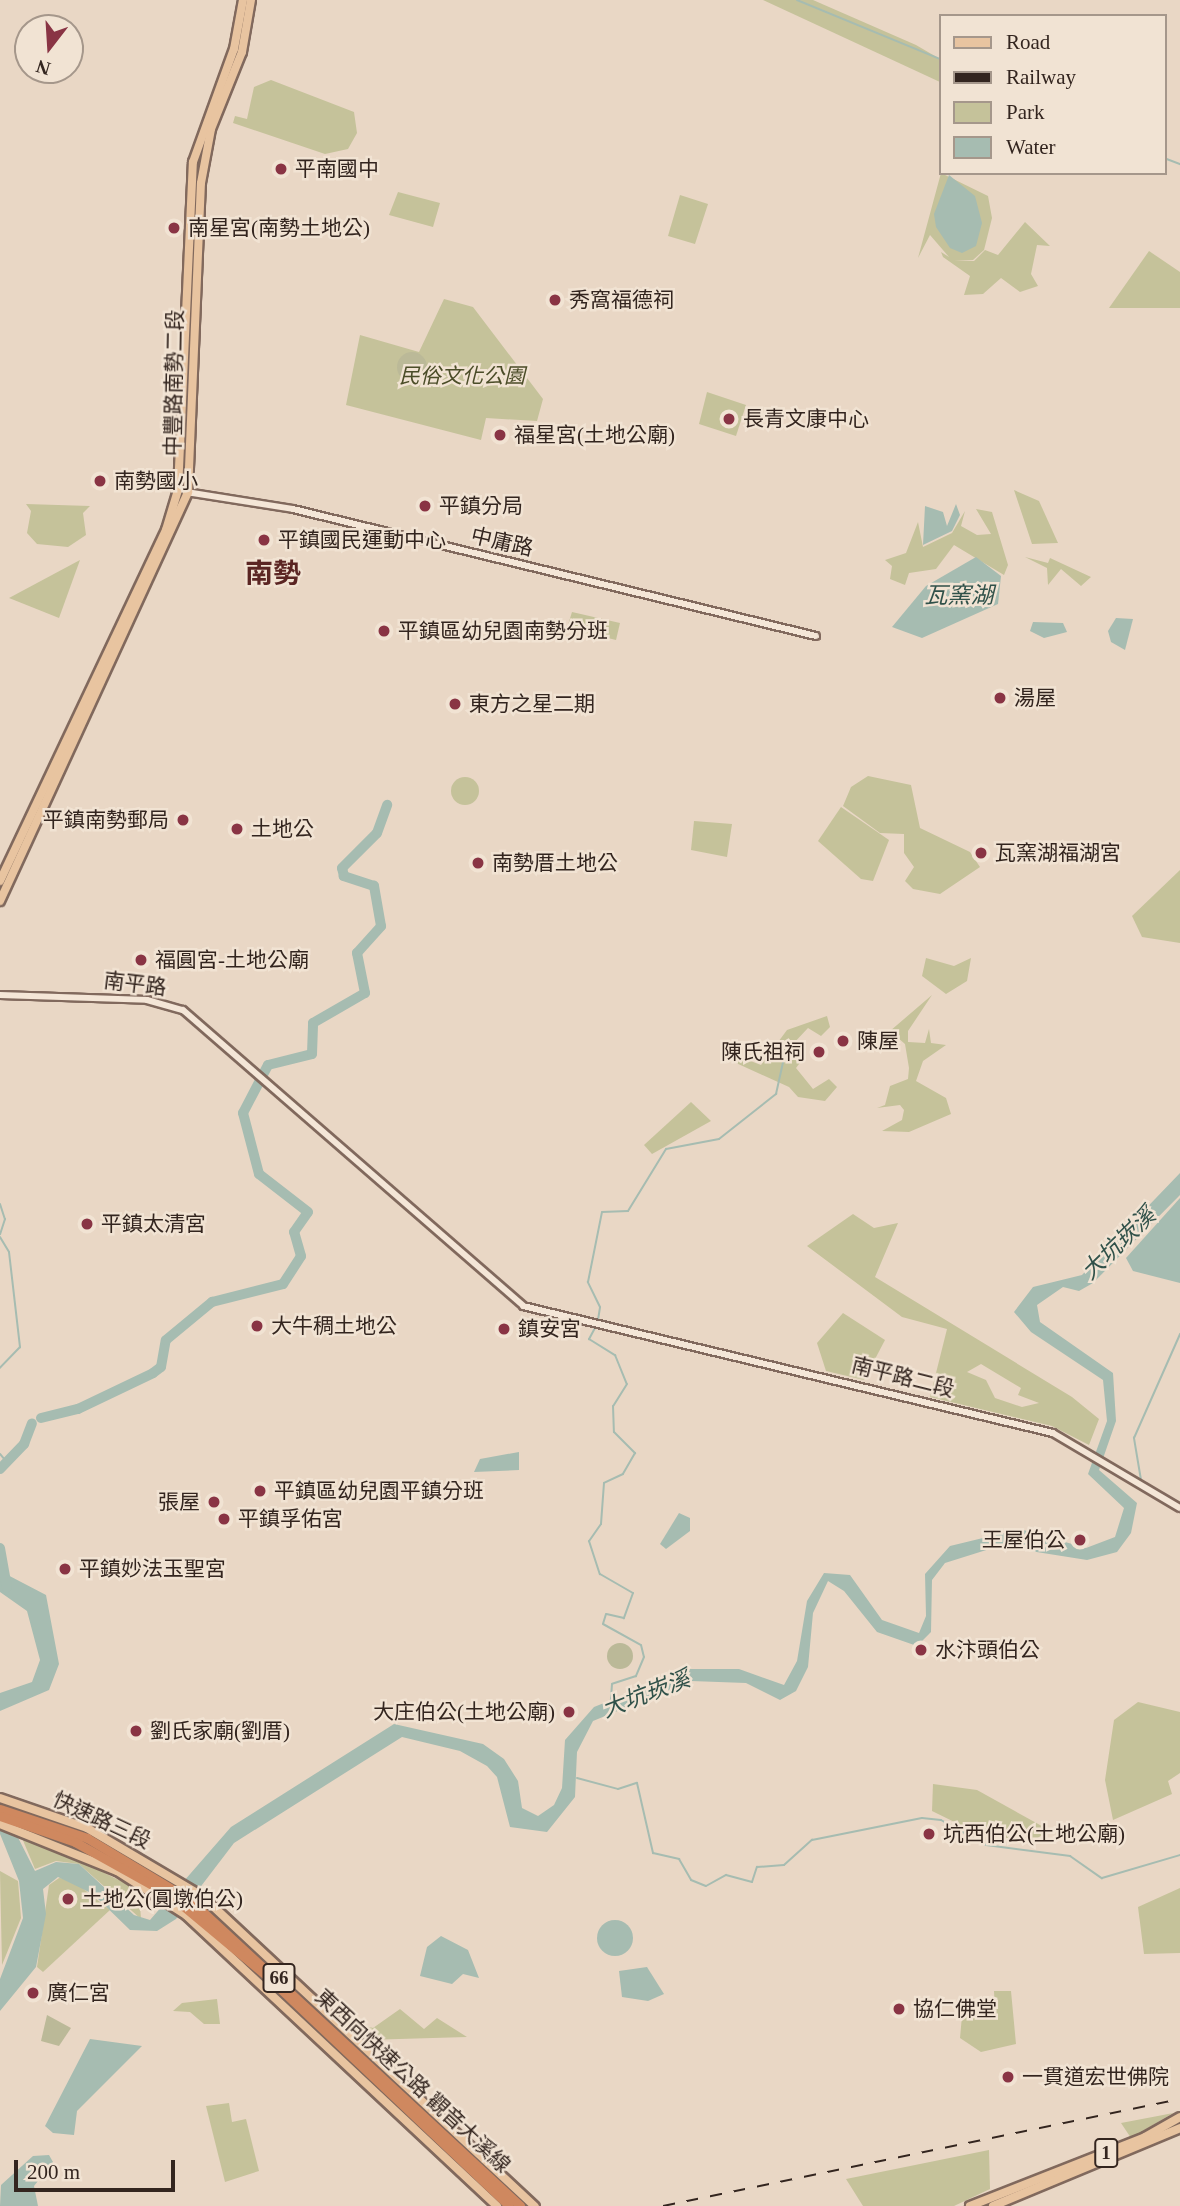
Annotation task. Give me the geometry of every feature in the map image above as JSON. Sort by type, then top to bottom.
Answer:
[{"type":"highway","name":"東西向快速公路 觀音大溪線","points":[[1,1802],[87,1838],[190,1900],[520,2206]]},
{"type":"highway","name":"東西向快速公路 觀音大溪線","points":[[0,1816],[75,1842],[170,1895],[268,1977],[509,2206]]},
{"type":"main road","name":"中豐路南勢二段","points":[[0,881],[166,530],[178,490],[193,162],[234,49],[243,0]]},
{"type":"main road","name":"中豐路南勢二段","points":[[0,901],[188,492],[201,183],[211,129],[242,52],[251,0]]},
{"type":"main road","name":"快速路三段","points":[[1,1802],[87,1828],[183,1882],[202,1896],[535,2206]]},
{"type":"main road","name":"快速路三段","points":[[0,1824],[20,1829],[164,1898],[186,1915],[497,2206]]},
{"type":"main road","name":"1","points":[[970,2206],[1029,2180],[1145,2137],[1180,2117]]},
{"type":"main road","name":"1","points":[[993,2206],[1180,2128]]},
{"type":"street","name":"中庸路","points":[[178,490],[304,512],[816,636]]},
{"type":"street","name":"南平路","points":[[0,995],[161,1002],[183,1010],[247,1061],[442,1235]]},
{"type":"street","name":"南平路二段","points":[[442,1235],[523,1306],[1053,1433],[1180,1508]]},
{"type":"green space","points":[[763,0],[813,0],[916,45],[939,58],[939,82]]},
{"type":"green space","points":[[271,80],[354,112],[357,133],[348,149],[325,154],[233,123],[235,116],[247,119],[254,87]]},
{"type":"green space","points":[[940,175],[988,196],[992,218],[984,250],[973,260],[954,261],[974,261],[985,250],[998,255],[1025,222],[1050,246],[1037,245],[1031,274],[1038,286],[1020,292],[1001,278],[983,294],[964,295],[970,276],[943,257],[941,252],[949,257],[930,235],[918,258]]},
{"type":"green space","points":[[398,192],[440,203],[433,227],[389,215]]},
{"type":"green space","points":[[680,195],[708,204],[695,244],[668,236]]},
{"type":"green space","points":[[1149,251],[1180,272],[1180,308],[1109,308]]},
{"type":"green space","name":"民俗文化公園","points":[[444,299],[473,307],[543,399],[537,421],[486,418],[481,440],[346,405],[360,335],[419,352]]},
{"type":"green space","points":[[707,392],[746,405],[736,436],[699,424]]},
{"type":"green space","points":[[1014,490],[1039,501],[1058,543],[1032,544]]},
{"type":"green space","points":[[26,504],[90,506],[83,513],[86,535],[68,547],[37,544],[27,533],[31,511]]},
{"type":"green space","points":[[976,509],[992,512],[1008,565],[1004,575],[954,545],[936,569],[909,573],[905,585],[890,579],[892,566],[885,560],[906,553],[918,522],[923,547],[952,533],[965,511],[961,526],[977,535],[991,534]]},
{"type":"green space","points":[[1025,557],[1048,563],[1050,558],[1091,577],[1081,586],[1061,569],[1048,585],[1047,568]]},
{"type":"green space","points":[[80,560],[59,618],[9,598]]},
{"type":"green space","points":[[572,612],[620,623],[616,640],[567,628]]},
{"type":"green space","points":[[868,776],[911,785],[920,828],[970,852],[980,867],[940,894],[913,889],[905,881],[914,867],[904,853],[904,834],[880,833],[843,806],[851,787]]},
{"type":"green space","points":[[465,777],[475,781],[479,791],[475,801],[465,805],[455,801],[451,791],[455,781]]},
{"type":"green space","points":[[841,807],[889,840],[873,881],[861,879],[818,841]]},
{"type":"green space","points":[[694,821],[732,824],[727,857],[691,850]]},
{"type":"green space","points":[[1180,870],[1180,943],[1142,937],[1132,916]]},
{"type":"green space","points":[[926,958],[954,966],[971,958],[967,981],[946,994],[922,976]]},
{"type":"green space","points":[[932,995],[908,1031],[908,1042],[925,1043],[929,1029],[931,1043],[946,1045],[923,1061],[916,1081],[946,1098],[951,1114],[909,1132],[882,1131],[902,1120],[904,1110],[900,1105],[877,1108],[885,1105],[890,1086],[908,1079],[909,1068],[905,1044],[890,1031]]},
{"type":"green space","points":[[827,1016],[830,1027],[821,1036],[808,1028],[792,1045],[805,1056],[796,1068],[813,1089],[829,1079],[837,1087],[825,1101],[798,1097],[789,1087],[736,1063],[735,1055],[761,1065],[787,1030]]},
{"type":"green space","points":[[691,1102],[711,1121],[652,1154],[644,1145]]},
{"type":"green space","points":[[853,1214],[874,1228],[898,1223],[875,1277],[1072,1397],[1099,1419],[1089,1445],[1052,1426],[930,1397],[947,1329],[902,1317],[807,1246]],"holes":[[[981,1364],[1021,1388],[1018,1395],[1039,1403],[1022,1407],[995,1398],[986,1380],[967,1372]]]},
{"type":"green space","points":[[843,1313],[885,1340],[864,1380],[826,1371],[817,1343]]},
{"type":"green space","points":[[1138,1702],[1180,1712],[1180,1773],[1168,1781],[1172,1794],[1113,1820],[1105,1780],[1114,1720]]},
{"type":"green space","points":[[933,1784],[977,1790],[1049,1830],[1032,1842],[983,1836],[932,1811]]},
{"type":"green space","points":[[19,1831],[139,1890],[141,1919],[79,1864],[56,1861],[35,1869]]},
{"type":"green space","points":[[0,1871],[18,1881],[21,1918],[2,1965]]},
{"type":"green space","points":[[59,1878],[71,1879],[110,1910],[43,1972],[37,1967],[49,1885]]},
{"type":"green space","points":[[1180,1888],[1180,1953],[1144,1954],[1138,1907]]},
{"type":"green space","points":[[994,1991],[1011,1991],[1016,2044],[981,2052],[960,2038],[962,2016],[995,2015]]},
{"type":"green space","points":[[217,1999],[220,2024],[204,2024],[190,2012],[173,2011],[182,2003]]},
{"type":"green space","points":[[400,2009],[424,2029],[437,2018],[467,2037],[365,2040],[350,2029],[359,2024],[373,2028]]},
{"type":"green space","points":[[229,2103],[232,2122],[246,2119],[259,2171],[225,2182],[206,2106]]},
{"type":"green space","points":[[1173,2113],[1131,2138],[1121,2123],[1163,2115]]},
{"type":"green space","points":[[989,2150],[990,2189],[954,2206],[863,2206],[846,2179]]},
{"type":"shaded area","points":[[412,352],[418,353],[426,361],[426,373],[418,381],[412,382],[406,381],[398,373],[397,367],[398,361],[406,353]]},
{"type":"shaded area","points":[[620,1643],[629,1647],[633,1656],[629,1665],[620,1669],[611,1665],[607,1656],[611,1647]]},
{"type":"shaded area","points":[[47,2015],[71,2028],[59,2046],[41,2041]]},
{"type":"water","points":[[949,175],[975,196],[982,223],[976,246],[962,253],[950,248],[936,227],[934,214]]},
{"type":"water","points":[[956,504],[960,515],[952,531],[923,545],[925,506],[943,512],[947,526]]},
{"type":"water","name":"瓦窯湖","points":[[976,557],[1001,576],[998,604],[922,638],[892,627],[926,586]]},
{"type":"water","points":[[1116,618],[1133,619],[1125,650],[1111,642],[1108,631]]},
{"type":"water","points":[[1033,622],[1063,623],[1067,632],[1044,638],[1030,631]]},
{"type":"water","name":"大坑崁溪","points":[[1180,1173],[1180,1195],[1093,1283],[1079,1291],[1063,1287],[1037,1305],[1040,1322],[1113,1373],[1116,1421],[1099,1470],[1137,1503],[1131,1533],[1117,1552],[1087,1560],[999,1546],[945,1563],[932,1580],[931,1632],[917,1646],[877,1632],[844,1591],[828,1581],[813,1613],[808,1667],[796,1691],[780,1700],[746,1683],[691,1681],[593,1721],[577,1752],[575,1797],[547,1832],[510,1827],[497,1777],[487,1766],[460,1751],[402,1737],[234,1843],[176,1919],[157,1931],[130,1930],[93,1894],[58,1877],[43,1889],[46,1914],[36,1967],[0,2011],[0,1979],[23,1918],[19,1881],[0,1834],[0,1802],[35,1871],[56,1862],[79,1864],[134,1915],[150,1920],[231,1827],[394,1724],[483,1744],[504,1759],[518,1781],[522,1808],[538,1816],[554,1805],[562,1788],[565,1740],[594,1707],[689,1669],[739,1669],[784,1685],[797,1661],[807,1601],[824,1573],[850,1575],[882,1620],[919,1633],[926,1616],[925,1574],[950,1546],[1020,1529],[1086,1548],[1115,1537],[1124,1508],[1088,1474],[1107,1421],[1103,1380],[1031,1332],[1014,1312],[1033,1287],[1082,1275]]},
{"type":"water","points":[[1180,1198],[1180,1283],[1133,1271],[1126,1258]]},
{"type":"water","points":[[519,1452],[519,1470],[474,1472],[480,1459]]},
{"type":"water","points":[[679,1513],[690,1518],[690,1531],[666,1549],[660,1544]]},
{"type":"water","points":[[0,1571],[46,1595],[59,1664],[49,1690],[0,1711],[0,1693],[32,1682],[40,1660],[27,1611],[0,1592]]},
{"type":"water","points":[[615,1920],[628,1925],[633,1938],[628,1951],[615,1956],[602,1951],[597,1938],[602,1925]]},
{"type":"water","points":[[441,1936],[468,1950],[479,1978],[463,1974],[452,1984],[420,1976],[427,1947]]},
{"type":"water","points":[[647,1967],[664,1994],[648,2001],[622,1997],[619,1971]]},
{"type":"water","points":[[90,2039],[142,2046],[77,2111],[74,2135],[53,2133],[45,2126]]},
{"type":"water","points":[[49,2155],[53,2162],[34,2186],[38,2206],[0,2206],[1,2185],[33,2156]]},
{"type":"waterway","points":[[797,0],[939,59]]},
{"type":"waterway","points":[[1166,159],[1180,164]]},
{"type":"waterway","points":[[41,1418],[78,1409],[153,1373],[161,1367],[166,1340],[212,1302],[283,1284],[301,1256],[294,1232],[308,1212],[259,1174],[243,1113],[268,1065],[312,1054],[313,1023],[365,993],[357,953],[381,926],[374,886],[344,876],[342,868],[377,833],[387,805]]},
{"type":"waterway","points":[[598,1320],[600,1307],[588,1282],[602,1212],[628,1211],[666,1149],[719,1139],[776,1094],[786,1049]]},
{"type":"waterway","points":[[0,1204],[5,1219],[0,1234]]},
{"type":"waterway","points":[[0,1237],[9,1252],[20,1347],[0,1368]]},
{"type":"waterway","name":"大坑崁溪","points":[[596,1326],[589,1339],[615,1355],[627,1384],[613,1406],[614,1432],[635,1453],[623,1474],[604,1483],[601,1524],[589,1541],[600,1574],[633,1593],[624,1618],[606,1614],[603,1624],[641,1645],[644,1657],[636,1676],[612,1684],[611,1700]]},
{"type":"waterway","points":[[1141,1480],[1134,1438],[1180,1334]]},
{"type":"waterway","points":[[0,1469],[24,1444],[32,1423]]},
{"type":"waterway","points":[[0,1454],[5,1460]]},
{"type":"waterway","points":[[0,1548],[7,1587]]},
{"type":"waterway","points":[[577,1778],[618,1789],[637,1783],[653,1853],[679,1859],[691,1880],[706,1886],[726,1875],[752,1882],[757,1867],[784,1865],[812,1840],[922,1818],[941,1820],[986,1845],[1070,1856],[1102,1878],[1180,1855]]},
{"type":"railway","points":[[663,2206],[1180,2099]]},
{"type":"place","name":"平南國中","points":[[281,169]]},
{"type":"place","name":"南星宮(南勢土地公)","points":[[174,228]]},
{"type":"place","name":"秀窩福德祠","points":[[555,300]]},
{"type":"place","name":"長青文康中心","points":[[729,419]]},
{"type":"place","name":"福星宮(土地公廟)","points":[[500,435]]},
{"type":"place","name":"南勢國小","points":[[100,481]]},
{"type":"place","name":"平鎮分局","points":[[425,506]]},
{"type":"place","name":"平鎮國民運動中心","points":[[264,540]]},
{"type":"place","name":"平鎮區幼兒園南勢分班","points":[[384,631]]},
{"type":"place","name":"湯屋","points":[[1000,698]]},
{"type":"place","name":"東方之星二期","points":[[455,704]]},
{"type":"place","name":"平鎮南勢郵局","points":[[183,820]]},
{"type":"place","name":"土地公","points":[[237,829]]},
{"type":"place","name":"瓦窯湖福湖宮","points":[[981,853]]},
{"type":"place","name":"南勢厝土地公","points":[[478,863]]},
{"type":"place","name":"福圓宮-土地公廟","points":[[141,960]]},
{"type":"place","name":"陳屋","points":[[843,1041]]},
{"type":"place","name":"陳氏祖祠","points":[[819,1052]]},
{"type":"place","name":"平鎮太清宮","points":[[87,1224]]},
{"type":"place","name":"大牛稠土地公","points":[[257,1326]]},
{"type":"place","name":"鎮安宮","points":[[504,1329]]},
{"type":"place","name":"平鎮區幼兒園平鎮分班","points":[[260,1491]]},
{"type":"place","name":"張屋","points":[[214,1502]]},
{"type":"place","name":"平鎮孚佑宮","points":[[224,1519]]},
{"type":"place","name":"王屋伯公","points":[[1080,1540]]},
{"type":"place","name":"平鎮妙法玉聖宮","points":[[65,1569]]},
{"type":"place","name":"水汴頭伯公","points":[[921,1650]]},
{"type":"place","name":"大庄伯公(土地公廟)","points":[[569,1712]]},
{"type":"place","name":"劉氏家廟(劉厝)","points":[[136,1731]]},
{"type":"place","name":"坑西伯公(土地公廟)","points":[[929,1834]]},
{"type":"place","name":"土地公(圓墩伯公)","points":[[68,1899]]},
{"type":"place","name":"廣仁宮","points":[[33,1993]]},
{"type":"place","name":"協仁佛堂","points":[[899,2009]]},
{"type":"place","name":"一貫道宏世佛院","points":[[1008,2077]]},
{"type":"district","name":"南勢","points":[[273,574]]}]
